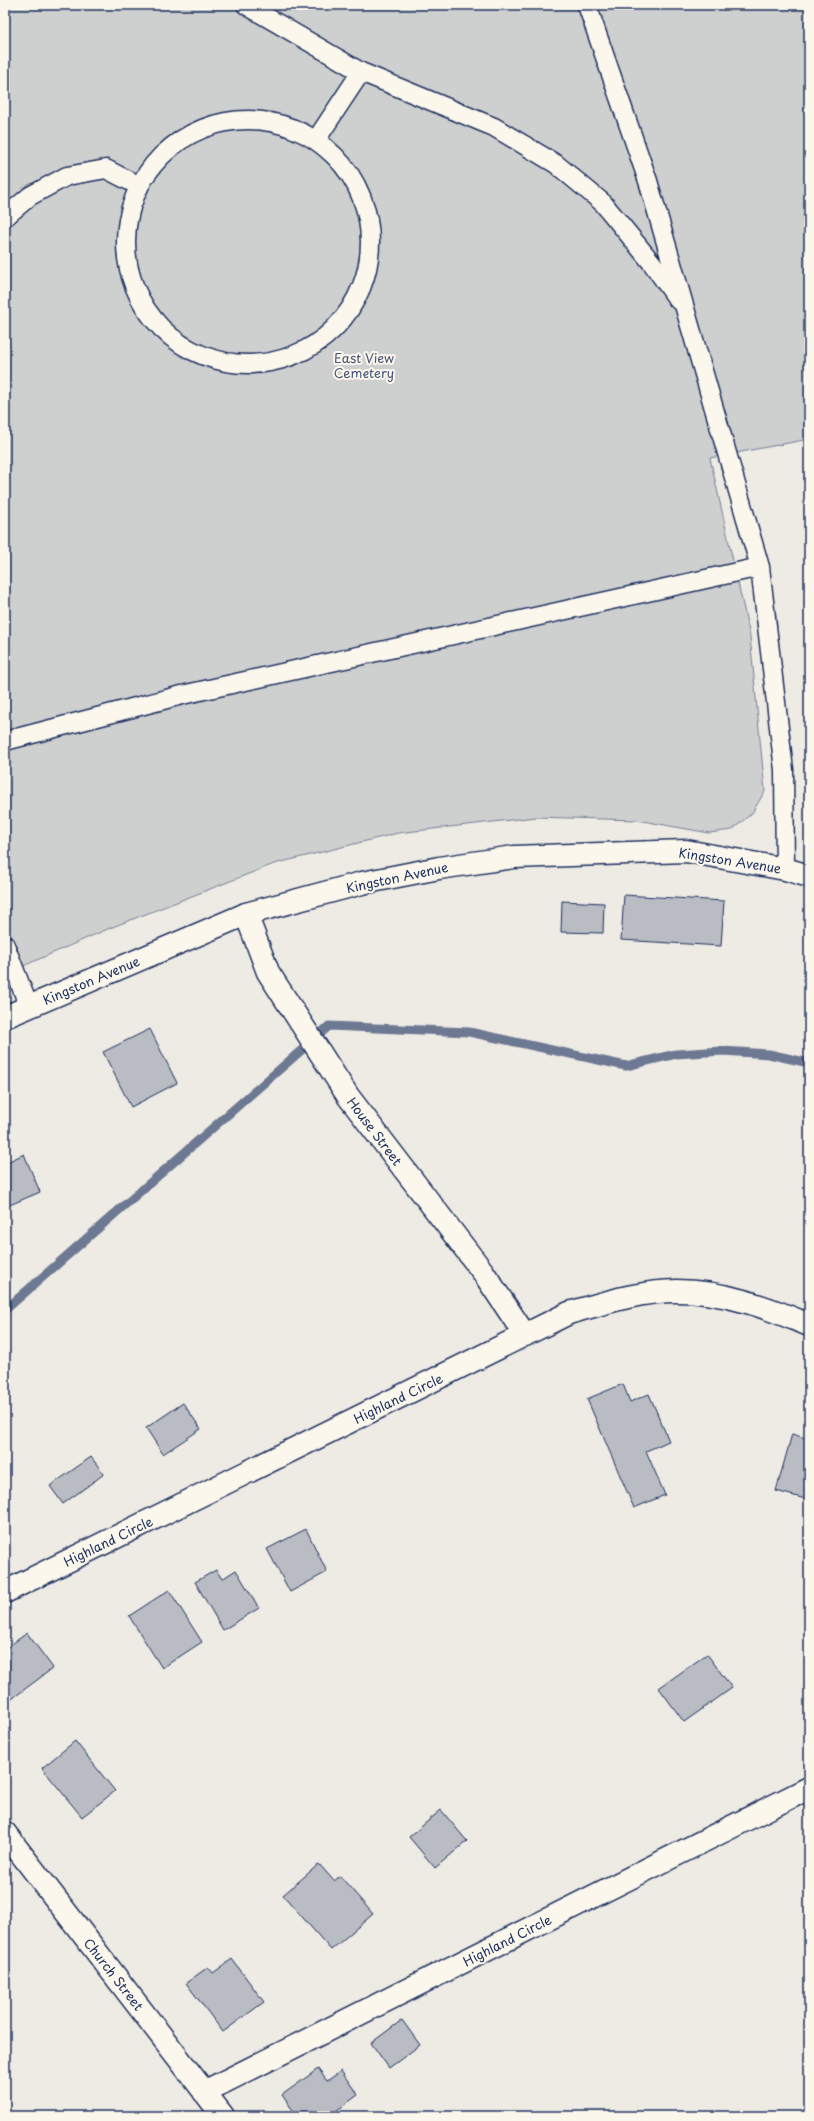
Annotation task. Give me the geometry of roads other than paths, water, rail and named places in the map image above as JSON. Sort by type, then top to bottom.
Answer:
[{"type":"street","name":"Kingston Avenue","points":[[5,1017],[246,914],[362,883],[439,868],[514,857],[686,851],[785,869],[809,876]]},
{"type":"street","name":"House Street","points":[[246,914],[268,972],[348,1096],[483,1272],[525,1335]]},
{"type":"street","name":"Highland Circle","points":[[5,1592],[569,1313],[625,1297],[677,1291],[730,1297],[772,1309],[809,1325]]},
{"type":"street","name":"Highland Circle","points":[[204,2092],[809,1788]]},
{"type":"street","name":"Church Street","points":[[5,1833],[223,2116]]},
{"type":"lane","points":[[246,5],[361,72],[494,127],[556,164],[603,203],[652,264],[686,312]]},
{"type":"lane","points":[[587,5],[648,181],[760,566],[784,770],[785,869]]},
{"type":"lane","points":[[316,140],[361,72]]},
{"type":"lane","points":[[252,119],[285,125],[316,140],[341,162],[359,190],[368,221],[370,254],[362,286],[346,315],[322,338],[294,355],[262,363],[229,363],[197,354],[169,336],[147,312],[132,283],[125,251],[127,218],[138,186],[158,158],[185,137],[217,123],[252,119]]},
{"type":"lane","points":[[5,217],[30,196],[68,176],[106,170],[138,186]]},
{"type":"lane","points":[[5,741],[182,695],[760,566]]},
{"type":"lane","points":[[5,945],[29,1007]]},
{"type":"waterway","points":[[5,1310],[329,1026],[469,1032],[626,1066],[676,1054],[723,1051],[769,1054],[809,1063]]},
{"type":"park label","name":"East View Cemetery","points":[[364,364]]}]
